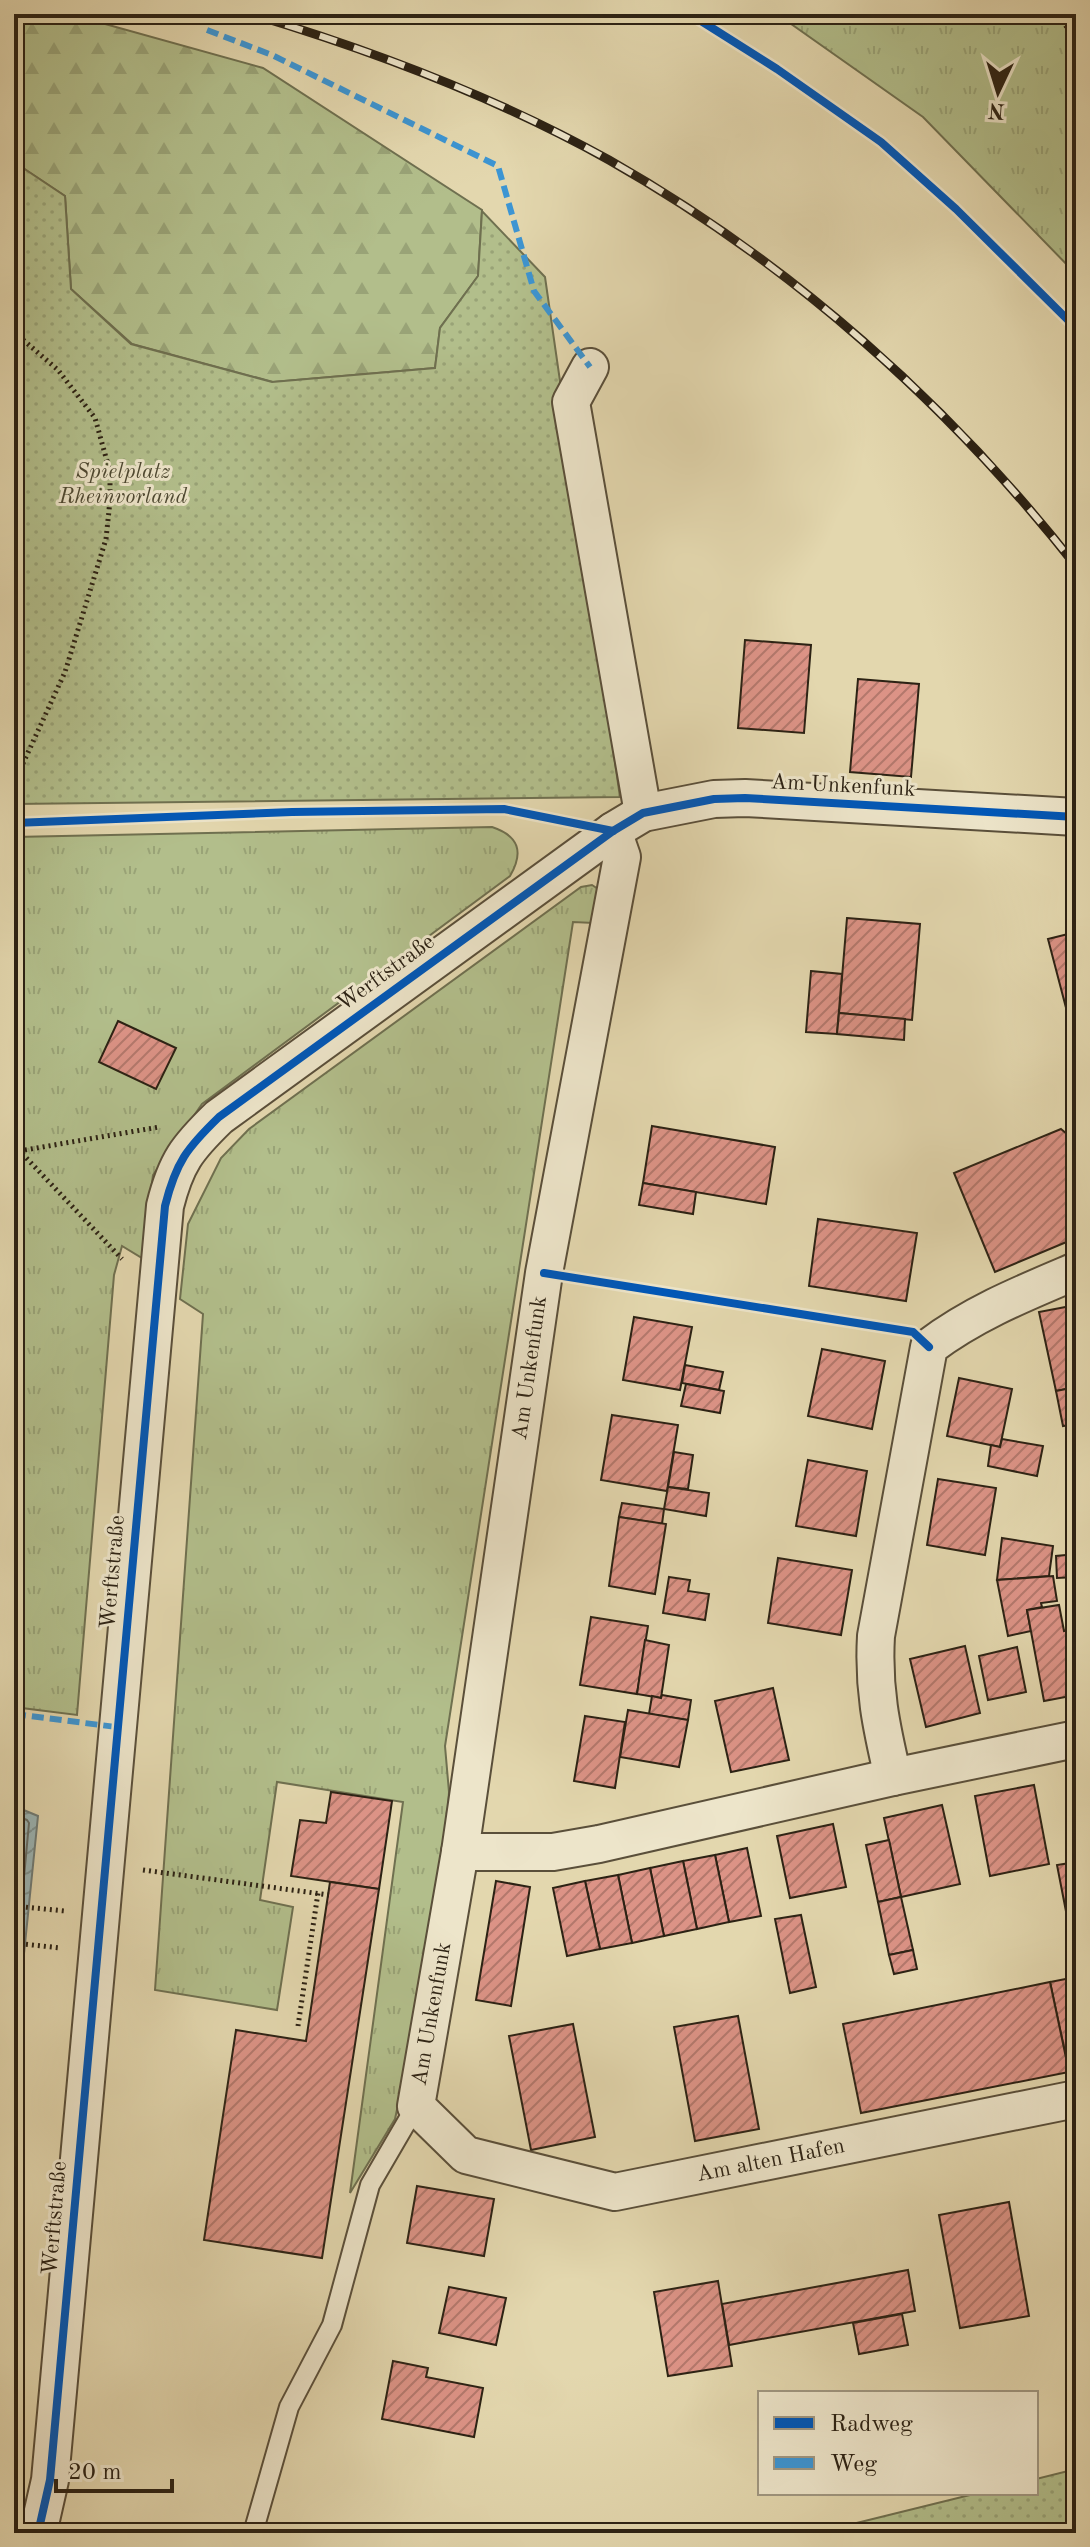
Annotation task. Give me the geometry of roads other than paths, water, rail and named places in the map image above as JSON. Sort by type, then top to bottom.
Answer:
[{"type":"street","points":[[590,367],[571,402],[628,822]]},
{"type":"street","name":"Am Unkenfunk","points":[[466,2155],[416,2106],[460,1852],[544,1273],[628,822],[714,799],[745,798],[1076,817]]},
{"type":"street","name":"Werftstraße","points":[[38,2533],[50,2480],[158,1276],[165,1206],[173,1176],[189,1147],[219,1117],[628,822]]},
{"type":"street","points":[[893,1777],[876,1702],[876,1636],[929,1347],[957,1326],[993,1306],[1076,1271]]},
{"type":"street","points":[[460,1852],[553,1852],[599,1844],[1076,1739]]},
{"type":"street","name":"Am alten Hafen","points":[[466,2155],[615,2192],[1076,2099]]},
{"type":"lane","points":[[253,2533],[289,2407],[332,2325],[370,2185],[416,2106]]},
{"type":"water","points":[[14,1806],[38,1816],[14,2052]]},
{"type":"railway","points":[[251,14],[389,60],[478,96],[566,137],[676,200],[803,291],[920,393],[1027,506],[1076,566]]},
{"type":"park label","name":"Spielplatz Rheinvorland","points":[[123,484]]}]
